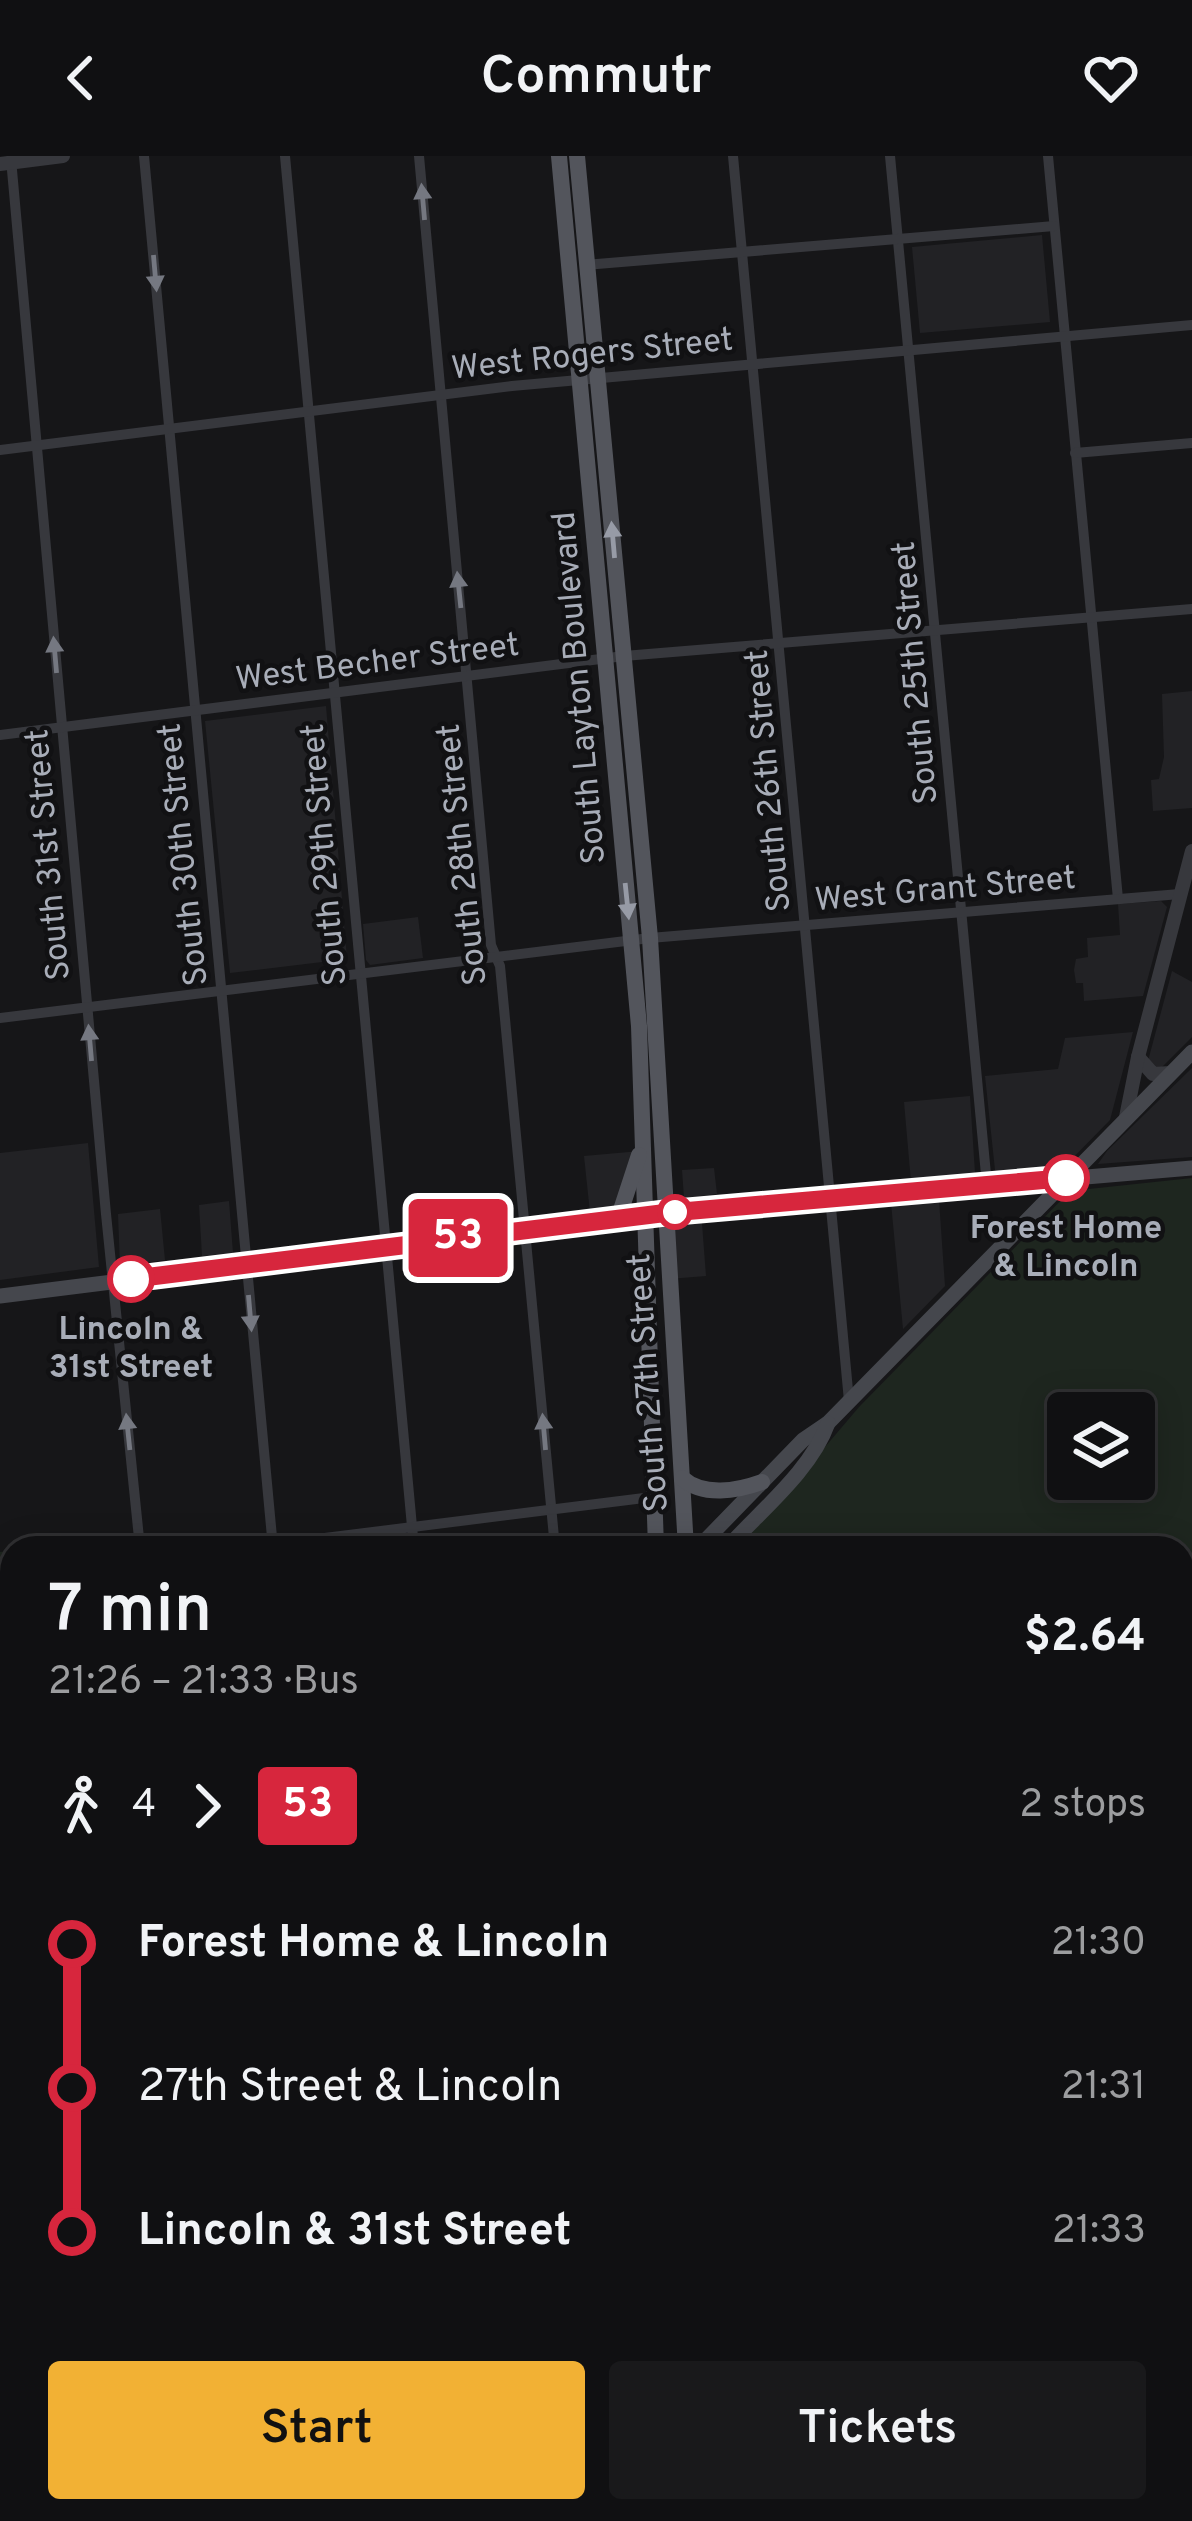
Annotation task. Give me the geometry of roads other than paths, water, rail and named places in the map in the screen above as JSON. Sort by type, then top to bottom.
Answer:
[{"type":"main road","name":"South Layton Boulevard","points":[[559,156],[578,266]]},
{"type":"main road","name":"South Layton Boulevard","points":[[577,156],[578,266],[603,659],[639,1027],[644,1216]]},
{"type":"main road","name":"South Layton Boulevard","points":[[588,378],[624,656],[650,938],[665,1213]]},
{"type":"main road","points":[[710,1536],[803,1440],[849,1402],[1192,1052]]},
{"type":"main road","points":[[618,1219],[643,1143]]},
{"type":"main road","points":[[0,1296],[665,1213],[1192,1168]]},
{"type":"main road","name":"South 27th Street","points":[[665,1213],[685,1536]]},
{"type":"main road","name":"South 27th Street","points":[[644,1216],[655,1536]]},
{"type":"main road","points":[[738,1536],[808,1458],[828,1423]]},
{"type":"main road","points":[[682,1478],[706,1490],[762,1482]]},
{"type":"main road","points":[[644,1536],[652,1498]]},
{"type":"street","points":[[7,161],[62,156]]},
{"type":"street","name":"South 30th Street","points":[[144,156],[272,1536]]},
{"type":"street","name":"South 29th Street","points":[[285,156],[413,1536]]},
{"type":"street","name":"South 28th Street","points":[[419,156],[491,945],[500,966],[554,1536]]},
{"type":"street","name":"South 26th Street","points":[[733,156],[849,1402]]},
{"type":"street","name":"South 25th Street","points":[[890,156],[987,1185]]},
{"type":"street","points":[[1048,156],[1118,899]]},
{"type":"street","name":"South 31st Street","points":[[7,161],[139,1536]]},
{"type":"street","points":[[578,266],[1054,226]]},
{"type":"street","name":"West Rogers Street","points":[[0,450],[588,378],[1192,325]]},
{"type":"street","points":[[1076,453],[1192,443]]},
{"type":"street","name":"West Becher Street","points":[[0,734],[624,656],[1192,609]]},
{"type":"street","points":[[1126,1117],[1192,851]]},
{"type":"street","name":"West Grant Street","points":[[0,1018],[630,940],[1180,894]]},
{"type":"street","points":[[1138,1058],[1150,1072],[1171,1073]]},
{"type":"street","points":[[346,1536],[652,1498]]},
{"type":"place","name":"Forest Home & Lincoln","points":[[1066,1178]]},
{"type":"place","name":"Lincoln & 31st Street","points":[[131,1279]]}]
